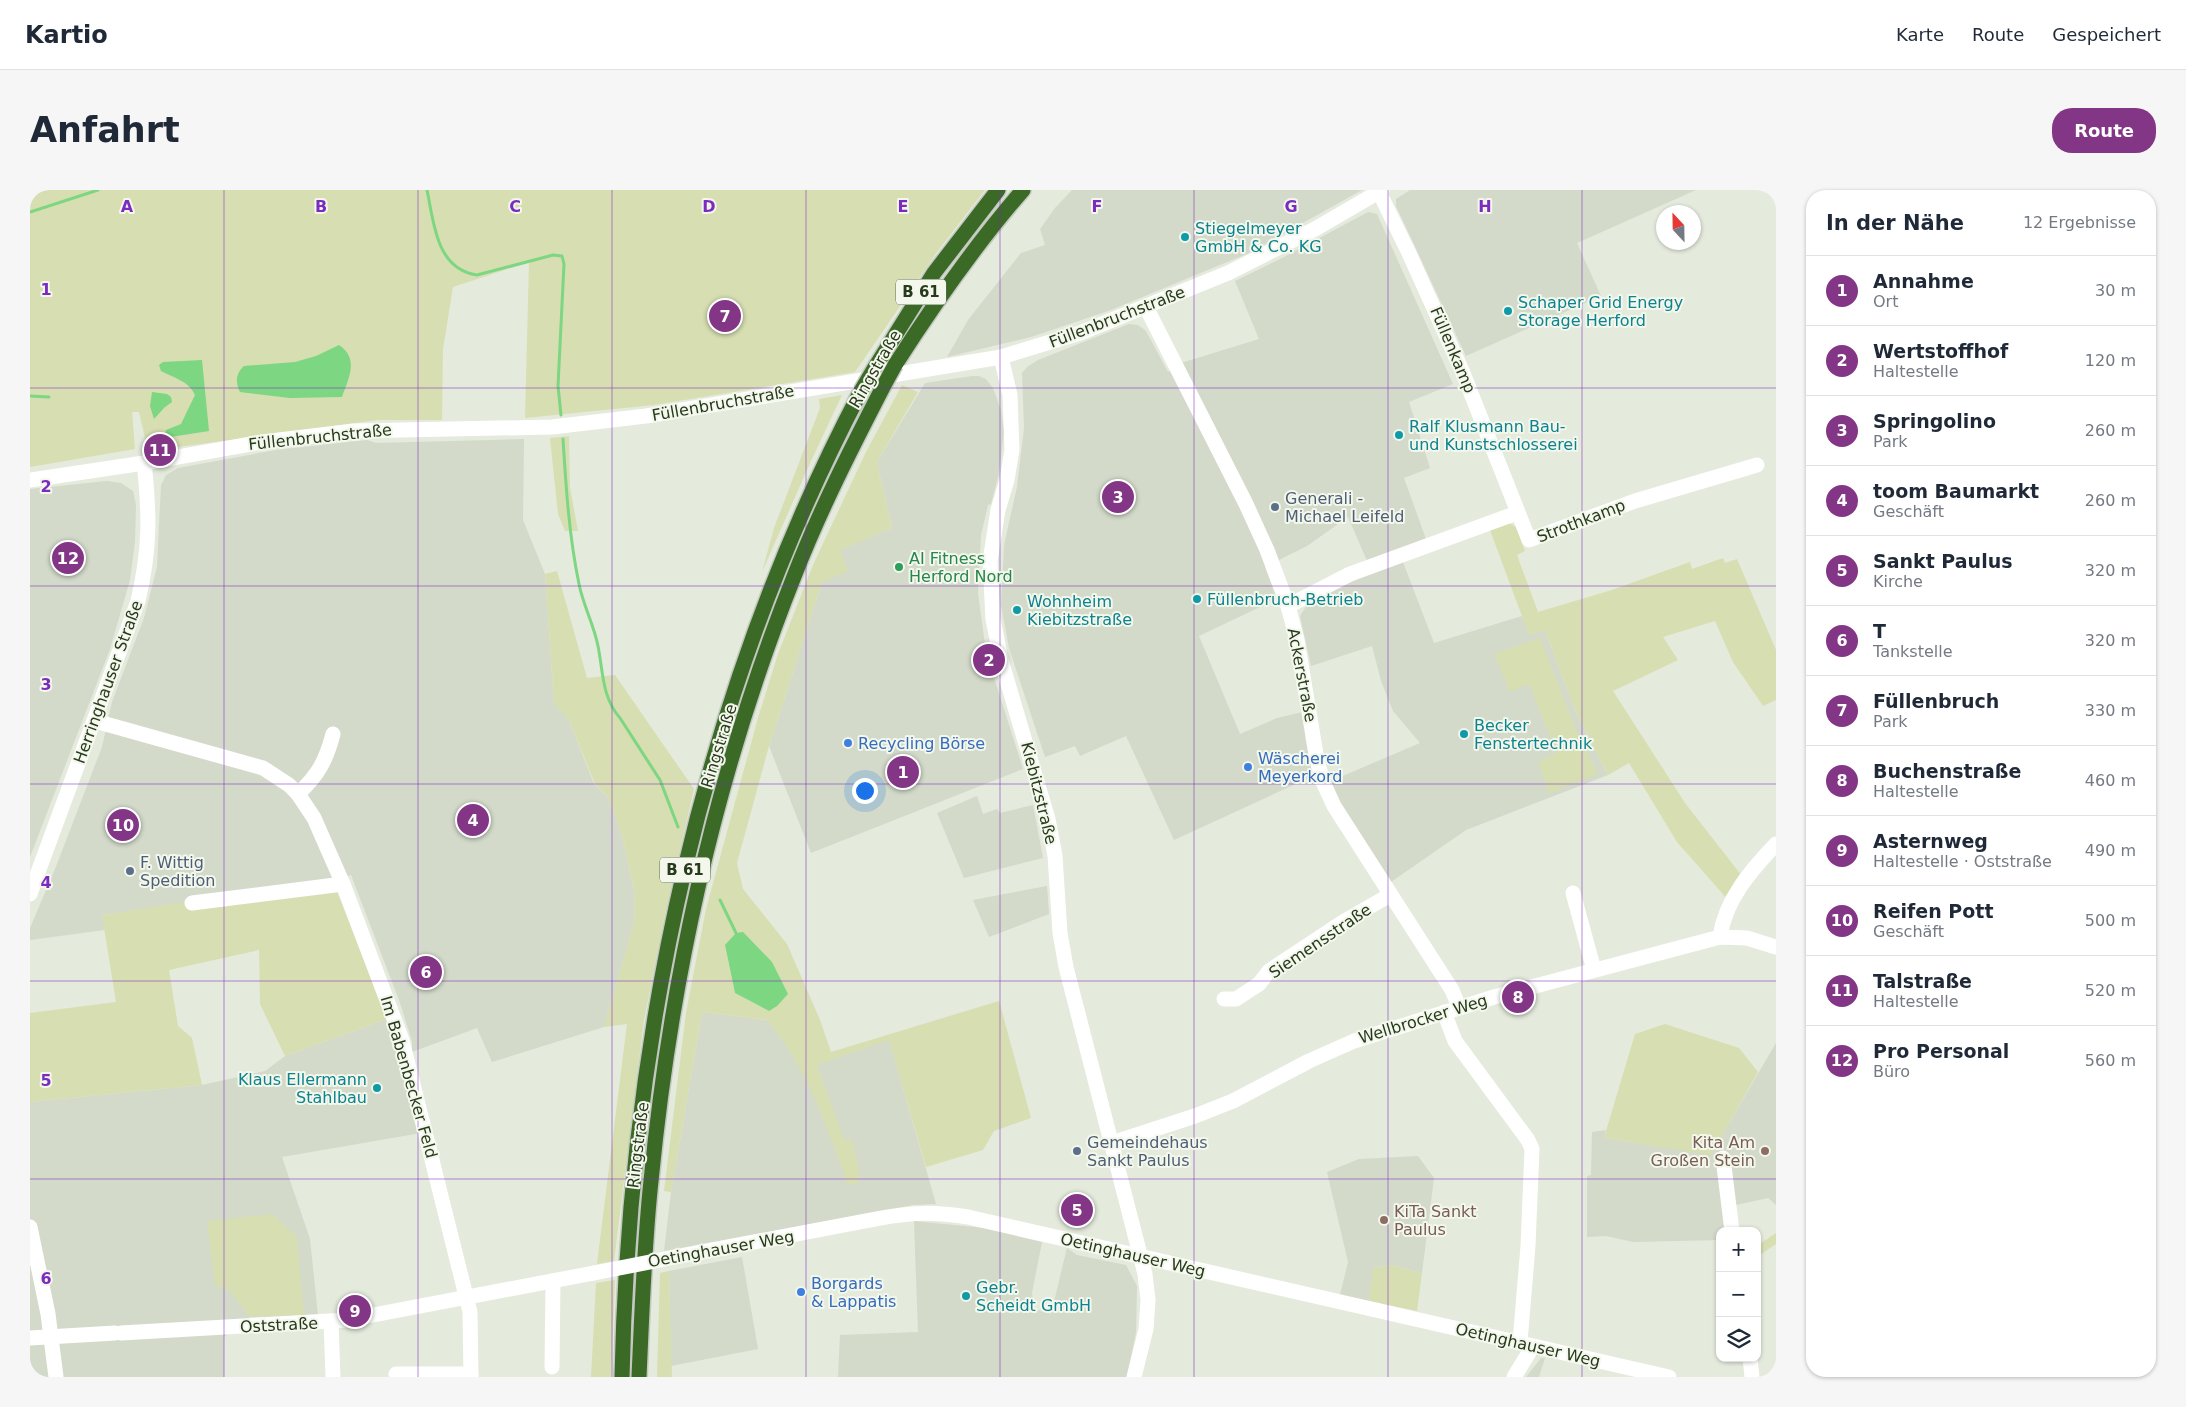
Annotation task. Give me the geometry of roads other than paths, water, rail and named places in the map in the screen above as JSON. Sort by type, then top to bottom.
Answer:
[{"type":"highway","name":"Ringstraße","points":[[622,1377],[628,1244],[642,1103],[667,949],[687,860],[717,748],[753,638],[801,514],[834,443],[861,391],[934,272],[998,190]]},
{"type":"highway","name":"Ringstraße","points":[[639,1377],[645,1246],[658,1114],[676,995],[702,874],[734,754],[764,659],[791,584],[826,502],[883,387],[922,323],[951,281],[989,230],[1023,190]]},
{"type":"street","name":"Füllenbruchstraße","points":[[30,480],[144,463],[262,442],[354,431],[552,427],[646,416],[1001,357],[1080,333],[1264,256],[1380,191]]},
{"type":"street","name":"Füllenkamp","points":[[1380,191],[1459,364],[1517,513]]},
{"type":"street","name":"Ackerstraße","points":[[1146,307],[1155,328],[1252,515],[1288,606],[1302,665],[1317,760],[1323,782],[1339,814],[1452,990],[1460,1007]]},
{"type":"street","name":"Kiebitzstraße","points":[[1001,357],[1010,395],[1012,450],[1007,480],[995,525],[990,560],[990,583],[996,639],[1048,819],[1055,856],[1060,933],[1066,967],[1142,1257],[1148,1300],[1146,1329],[1134,1377]]},
{"type":"street","name":"Herringhauser Straße","points":[[30,894],[128,633],[144,579],[150,509],[144,463]]},
{"type":"street","name":"Strothkamp","points":[[1288,606],[1350,574],[1517,513],[1526,537],[1532,540],[1635,501],[1757,465]]},
{"type":"street","name":"Im Babenbecker Feld","points":[[95,721],[262,768],[278,776],[298,794],[314,818],[343,884],[398,1029],[467,1298],[471,1330],[471,1376],[396,1374]]},
{"type":"street","points":[[298,794],[316,777],[328,752],[333,734]]},
{"type":"street","points":[[1720,937],[1727,912],[1746,876],[1776,844]]},
{"type":"street","points":[[192,903],[343,884]]},
{"type":"street","points":[[1573,893],[1594,970]]},
{"type":"street","name":"Siemensstraße","points":[[1224,999],[1236,999],[1259,984],[1269,971],[1344,922],[1390,895]]},
{"type":"street","name":"Wellbrocker Weg","points":[[1112,1143],[1195,1116],[1233,1101],[1318,1057],[1354,1041],[1460,1007],[1720,937],[1747,938],[1776,947]]},
{"type":"street","points":[[1444,1012],[1455,1041],[1528,1140],[1532,1149],[1526,1344],[1514,1377]]},
{"type":"street","points":[[1723,1158],[1732,1227]]},
{"type":"street","name":"Oetinghauser Weg","points":[[594,1273],[916,1212],[939,1213],[968,1217],[1669,1377]]},
{"type":"street","points":[[30,1227],[52,1337],[56,1377]]},
{"type":"street","name":"Oststraße","points":[[30,1338],[331,1322],[594,1273]]},
{"type":"street","points":[[552,1367],[553,1281]]},
{"type":"street","points":[[331,1322],[333,1377]]},
{"type":"street","points":[[1750,1362],[1752,1377]]},
{"type":"waterway","points":[[30,212],[98,190]]},
{"type":"waterway","points":[[427,190],[439,243],[453,264],[463,271],[477,275],[553,255],[562,256],[564,264],[558,386],[561,415]]},
{"type":"waterway","points":[[30,396],[49,397]]},
{"type":"waterway","points":[[563,439],[568,512],[576,566],[581,592],[596,638],[606,693],[614,710],[660,780],[678,827]]},
{"type":"waterway","points":[[720,900],[736,933]]},
{"type":"place","name":"Stiegelmeyer GmbH & Co. KG","points":[[1185,237]]},
{"type":"place","name":"Schaper Grid Energy Storage Herford","points":[[1508,311]]},
{"type":"place","name":"Füllenbruch","points":[[725,316]]},
{"type":"place","name":"Ralf Klusmann Bau- und Kunstschlosserei","points":[[1399,435]]},
{"type":"place","name":"Talstraße","points":[[160,450]]},
{"type":"place","name":"Springolino","points":[[1118,497]]},
{"type":"place","name":"Generali - Michael Leifeld","points":[[1275,507]]},
{"type":"place","name":"Pro Personal","points":[[68,558]]},
{"type":"place","name":"AI Fitness Herford Nord","points":[[899,567]]},
{"type":"place","name":"Füllenbruch-Betrieb","points":[[1197,599]]},
{"type":"place","name":"Wohnheim Kiebitzstraße","points":[[1017,610]]},
{"type":"place","name":"Wertstoffhof","points":[[989,660]]},
{"type":"place","name":"Becker Fenstertechnik","points":[[1464,734]]},
{"type":"place","name":"Recycling Börse","points":[[848,743]]},
{"type":"place","name":"Wäscherei Meyerkord","points":[[1248,767]]},
{"type":"place","name":"Annahme","points":[[903,772]]},
{"type":"place","name":"toom Baumarkt","points":[[473,820]]},
{"type":"place","name":"Reifen Pott","points":[[123,825]]},
{"type":"place","name":"F. Wittig Spedition","points":[[130,871]]},
{"type":"place","name":"T","points":[[426,972]]},
{"type":"place","name":"Buchenstraße","points":[[1518,997]]},
{"type":"place","name":"Klaus Ellermann Stahlbau","points":[[377,1088]]},
{"type":"place","name":"Gemeindehaus Sankt Paulus","points":[[1077,1151]]},
{"type":"place","name":"Kita Am Großen Stein","points":[[1765,1151]]},
{"type":"place","name":"Sankt Paulus","points":[[1077,1210]]},
{"type":"place","name":"KiTa Sankt Paulus","points":[[1384,1220]]},
{"type":"place","name":"Borgards & Lappatis","points":[[801,1292]]},
{"type":"place","name":"Gebr. Scheidt GmbH","points":[[966,1296]]},
{"type":"place","name":"Asternweg","points":[[355,1311]]}]
